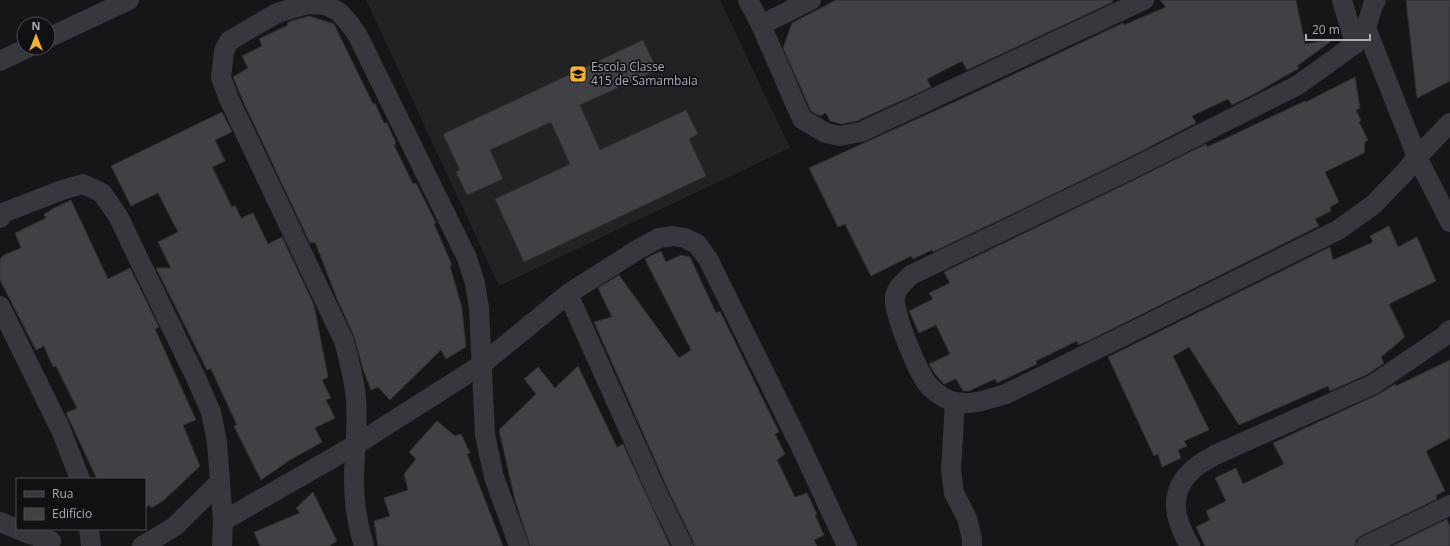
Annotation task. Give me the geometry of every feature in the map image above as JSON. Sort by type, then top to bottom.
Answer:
[{"type":"street","points":[[56,34],[129,0]]},
{"type":"street","points":[[748,0],[761,25],[802,119],[826,133],[840,136],[861,132],[1144,0]]},
{"type":"street","points":[[1342,0],[1354,44]]},
{"type":"street","points":[[1376,0],[1366,28],[1354,44],[1298,85],[1127,171],[911,275],[899,286],[894,297],[899,318],[914,361],[929,386],[944,398],[955,402],[973,403],[1006,394],[1338,230],[1373,205],[1450,123]]},
{"type":"street","points":[[761,25],[802,2]]},
{"type":"street","points":[[364,546],[358,525],[354,484],[357,444],[356,398],[344,341],[229,100],[221,78],[224,51],[230,41],[277,14],[308,4],[326,5],[339,12],[358,36],[466,258],[475,283],[479,308],[485,435],[494,477],[519,546]]},
{"type":"street","points":[[1366,28],[1417,157],[1450,222]]},
{"type":"street","points":[[0,61],[16,53]]},
{"type":"street","points":[[0,218],[3,214],[11,210],[62,190],[83,184],[102,193],[118,216],[211,412],[217,442],[223,521],[222,546]]},
{"type":"street","points":[[223,521],[357,444],[481,365],[568,294],[637,250],[659,238],[673,236],[685,238],[698,244],[712,266],[802,449],[847,546]]},
{"type":"street","points":[[568,294],[660,500],[683,546]]},
{"type":"street","points":[[0,306],[61,430],[80,478]]},
{"type":"street","points":[[1190,546],[1184,536],[1177,518],[1175,500],[1180,484],[1196,466],[1215,455],[1374,384],[1443,337],[1450,330]]},
{"type":"street","points":[[955,402],[951,470],[954,493],[967,518],[972,546]]},
{"type":"street","points":[[142,546],[174,527],[220,482]]},
{"type":"street","points":[[1366,546],[1450,505]]},
{"type":"street","points":[[0,522],[16,529]]},
{"type":"street","points":[[20,530],[51,541]]},
{"type":"street","points":[[90,530],[91,546]]},
{"type":"shaded area","name":"Escola Classe 415 de Samambaia","points":[[366,0],[720,0],[790,148],[499,286]]},
{"type":"building","points":[[836,0],[1112,0],[1113,2],[967,70],[962,61],[927,79],[931,87],[857,121],[841,124],[830,121],[826,113],[820,116],[811,111],[783,48],[792,23]]},
{"type":"building","points":[[1160,0],[1296,0],[1305,44],[1334,39],[1297,66],[1299,68],[1256,93],[1232,105],[1228,99],[1192,116],[1196,123],[1122,161],[933,252],[932,250],[913,259],[911,256],[871,276],[845,224],[838,227],[809,168],[1123,23],[1124,25],[1166,7]]},
{"type":"building","points":[[1406,0],[1450,0],[1450,81],[1417,98]]},
{"type":"building","points":[[309,16],[334,24],[373,104],[375,103],[384,123],[387,123],[396,143],[394,145],[413,184],[416,183],[436,223],[434,224],[452,265],[450,266],[462,308],[466,347],[446,359],[441,350],[390,400],[378,387],[371,390],[363,369],[354,336],[337,299],[315,242],[310,243],[233,77],[248,68],[242,56],[262,46],[259,39],[288,25],[287,23],[291,21]]},
{"type":"building","points":[[643,40],[657,70],[580,105],[600,150],[686,110],[698,134],[689,139],[706,176],[524,262],[495,199],[570,164],[551,122],[490,150],[503,179],[467,195],[456,172],[460,170],[443,134]]},
{"type":"building","points":[[1355,77],[1360,108],[1356,110],[1361,121],[1359,122],[1368,140],[1365,142],[1364,153],[1325,172],[1339,202],[1330,207],[1331,211],[1315,219],[1319,226],[1088,341],[1078,345],[1077,341],[1036,361],[1037,364],[997,383],[995,379],[969,391],[963,391],[956,379],[944,384],[935,374],[929,364],[950,354],[936,325],[919,333],[909,311],[933,299],[929,293],[950,283],[944,272],[1206,144],[1207,147],[1305,101],[1306,102]]},
{"type":"building","points":[[222,112],[232,132],[215,140],[225,161],[212,167],[232,207],[235,205],[241,218],[253,213],[268,244],[282,237],[314,305],[328,377],[322,380],[331,398],[326,400],[335,418],[315,428],[322,442],[290,460],[261,480],[234,426],[237,425],[211,369],[207,370],[156,268],[171,268],[158,242],[178,232],[158,193],[131,206],[111,166]]},
{"type":"building","points":[[71,200],[108,279],[130,268],[159,327],[155,329],[196,420],[183,425],[200,466],[163,501],[151,508],[150,505],[146,507],[146,478],[97,478],[66,413],[77,408],[56,366],[53,367],[44,346],[36,350],[0,280],[0,259],[4,255],[21,248],[15,233],[46,218],[44,214]]},
{"type":"building","points":[[1389,226],[1398,247],[1417,237],[1436,281],[1389,304],[1405,337],[1381,357],[1384,363],[1368,374],[1330,391],[1328,386],[1239,425],[1189,347],[1173,356],[1209,430],[1184,441],[1187,446],[1178,450],[1181,458],[1162,467],[1158,454],[1154,456],[1108,357],[1330,247],[1333,260],[1373,242],[1370,236]]},
{"type":"building","points":[[661,251],[666,262],[681,255],[690,257],[716,313],[720,311],[779,432],[775,434],[785,454],[777,460],[795,497],[807,493],[817,514],[815,515],[824,535],[814,540],[817,546],[694,546],[594,322],[612,317],[598,288],[619,275],[679,358],[691,350],[645,259]]},
{"type":"building","points":[[1450,360],[1450,438],[1426,451],[1445,491],[1436,495],[1437,499],[1361,536],[1356,540],[1355,546],[1205,546],[1196,527],[1210,520],[1206,511],[1226,501],[1215,478],[1236,468],[1243,484],[1284,464],[1273,443],[1379,394],[1395,384],[1396,386]]},
{"type":"building","points":[[578,366],[617,447],[623,444],[670,546],[530,546],[515,500],[499,430],[536,394],[524,379],[538,367],[555,388]]},
{"type":"building","points":[[437,421],[455,436],[461,434],[470,453],[467,454],[503,546],[378,546],[374,521],[390,516],[384,498],[408,490],[404,474],[416,459],[409,452]]},
{"type":"building","points":[[313,492],[337,541],[329,546],[260,546],[254,532],[300,513],[296,508]]},
{"type":"building","points":[[1447,519],[1450,527],[1450,546],[1392,546]]},
{"type":"place","name":"Escola Classe 415 de Samambaia","points":[[578,74]]}]
